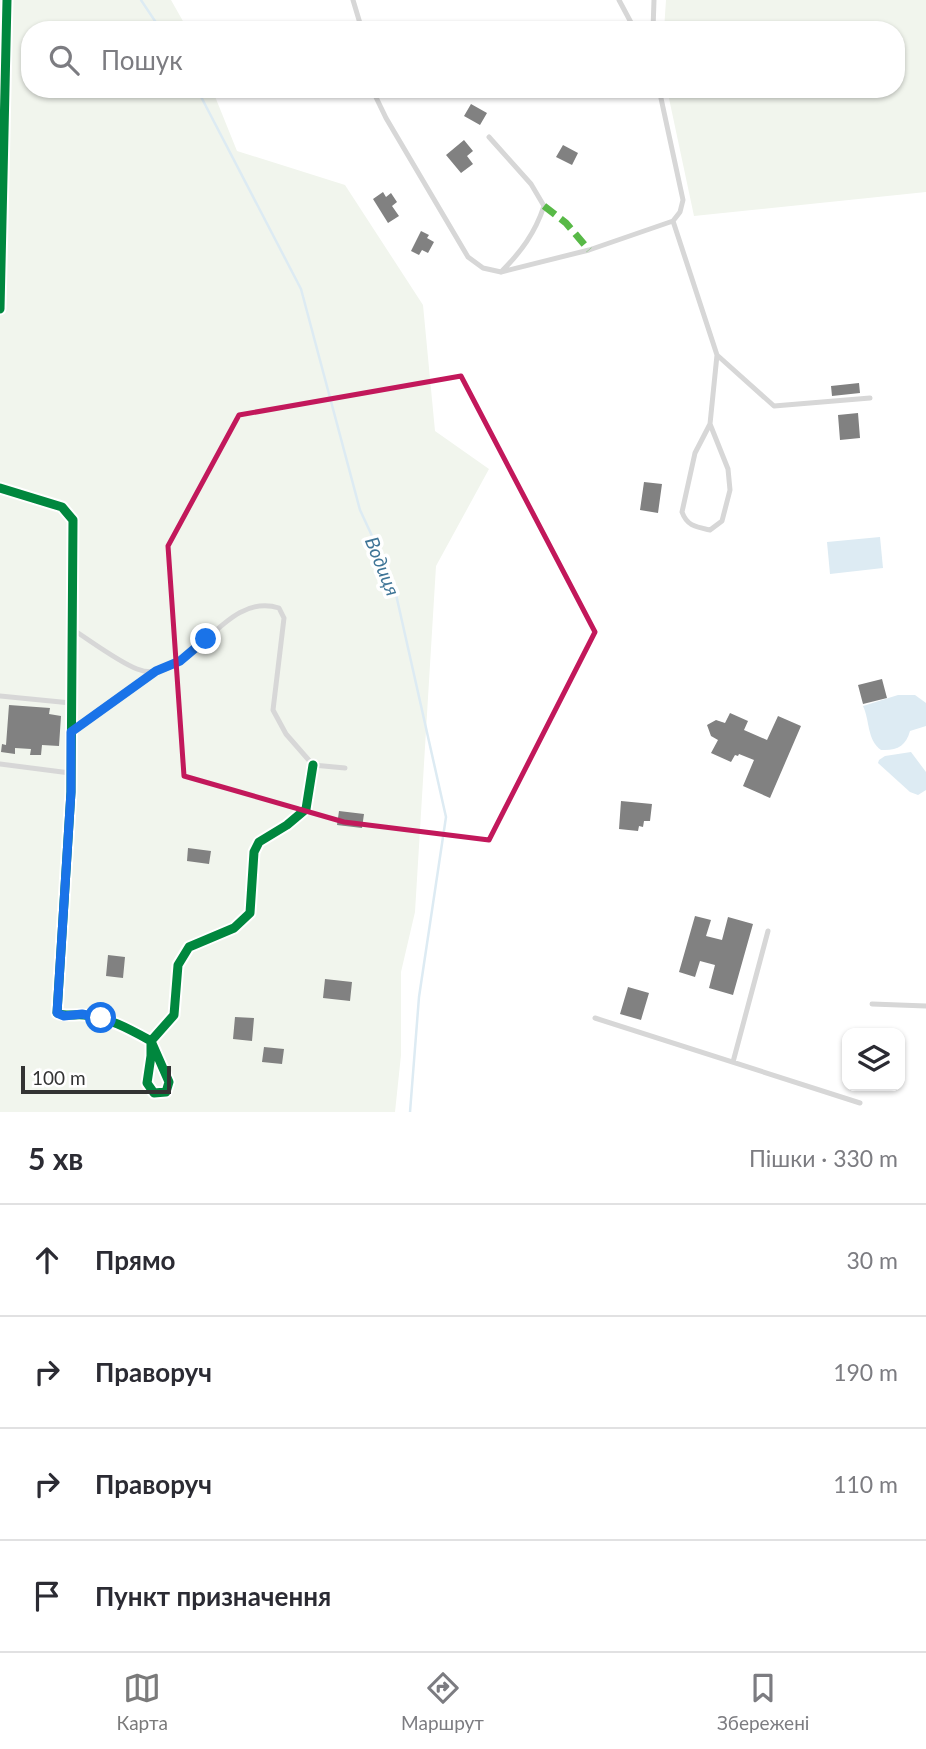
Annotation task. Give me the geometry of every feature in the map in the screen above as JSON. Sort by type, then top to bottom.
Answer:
[{"type":"street","points":[[0,307],[8,0]]},
{"type":"street","points":[[0,488],[62,507],[73,520],[71,774],[57,1013],[64,1016],[82,1014],[101,1018],[151,1041],[174,1014],[178,965],[189,947],[234,928],[250,913],[254,852],[259,842],[287,825],[306,809],[313,765]]},
{"type":"lane","points":[[353,0],[359,21]]},
{"type":"lane","points":[[619,0],[630,21]]},
{"type":"lane","points":[[653,21],[654,0]]},
{"type":"lane","points":[[376,98],[468,257],[482,268],[501,272],[589,250],[673,221],[680,212],[683,200],[661,98]]},
{"type":"lane","points":[[489,137],[531,184],[544,206],[533,235],[501,272]]},
{"type":"lane","points":[[673,221],[717,355],[710,424],[695,453],[682,512],[685,520],[692,526],[710,530],[722,521],[730,489],[728,468],[710,424]]},
{"type":"lane","points":[[717,355],[774,406],[870,398]]},
{"type":"lane","points":[[71,732],[156,671],[180,661],[235,614],[268,605],[279,608],[284,618],[273,710],[286,734],[313,765],[345,768]]},
{"type":"lane","points":[[72,629],[137,669],[156,671]]},
{"type":"lane","points":[[0,696],[71,703]]},
{"type":"lane","points":[[0,765],[71,774]]},
{"type":"lane","points":[[733,1062],[768,931]]},
{"type":"lane","points":[[872,1004],[926,1006]]},
{"type":"lane","points":[[595,1017],[860,1103]]},
{"type":"highlighted area","points":[[461,376],[595,632],[489,840],[344,822],[184,776],[168,546],[239,415]]},
{"type":"shaded area","points":[[0,0],[171,0],[183,21],[21,21],[21,98],[216,98],[237,151],[345,185],[423,305],[435,431],[489,469],[436,566],[415,912],[401,972],[401,1055],[395,1112],[0,1112]]},
{"type":"shaded area","points":[[666,0],[926,0],[926,192],[694,216],[669,98],[905,98],[905,21],[665,21]]},
{"type":"shaded area","points":[[880,537],[883,568],[830,574],[827,542]]},
{"type":"shaded area","points":[[898,695],[915,695],[926,703],[926,726],[910,731],[900,746],[892,750],[881,750],[873,741],[863,706]]},
{"type":"shaded area","points":[[911,752],[926,772],[926,790],[918,795],[910,792],[878,763],[885,756]]},
{"type":"building","points":[[471,104],[487,113],[480,125],[464,116]]},
{"type":"building","points":[[464,140],[473,151],[467,156],[473,164],[461,173],[446,155]]},
{"type":"building","points":[[563,145],[578,153],[572,165],[556,157]]},
{"type":"building","points":[[383,192],[386,197],[391,193],[397,202],[392,206],[399,216],[388,223],[373,199]]},
{"type":"building","points":[[421,231],[429,235],[427,238],[434,242],[428,253],[422,250],[419,255],[411,251]]},
{"type":"building","points":[[859,383],[860,393],[832,396],[831,386]]},
{"type":"building","points":[[858,413],[860,438],[840,440],[838,415]]},
{"type":"building","points":[[644,482],[662,484],[658,513],[640,510]]},
{"type":"building","points":[[882,679],[887,698],[863,704],[858,685]]},
{"type":"building","points":[[9,705],[50,708],[49,714],[61,716],[59,746],[42,745],[41,755],[30,755],[31,749],[15,748],[15,754],[1,752],[2,744],[6,745]]},
{"type":"building","points":[[730,713],[748,721],[744,730],[767,740],[778,716],[801,726],[770,798],[743,786],[754,760],[739,754],[735,755],[731,762],[711,753],[718,740],[711,736],[707,725],[716,720],[725,723]]},
{"type":"building","points":[[621,801],[652,804],[650,821],[644,821],[643,827],[639,826],[638,831],[619,829]]},
{"type":"building","points":[[339,811],[364,814],[362,828],[337,825]]},
{"type":"building","points":[[188,848],[211,851],[209,864],[187,861]]},
{"type":"building","points":[[695,916],[711,920],[706,936],[722,940],[728,917],[753,924],[733,995],[709,988],[715,965],[700,961],[695,977],[679,972]]},
{"type":"building","points":[[108,955],[125,957],[123,978],[106,976]]},
{"type":"building","points":[[325,979],[352,982],[350,1001],[323,998]]},
{"type":"building","points":[[628,987],[649,993],[641,1020],[620,1014]]},
{"type":"building","points":[[235,1017],[254,1018],[252,1041],[233,1039]]},
{"type":"building","points":[[264,1047],[284,1049],[282,1064],[262,1062]]},
{"type":"waterway","name":"Водиця","points":[[141,0],[155,21]]},
{"type":"waterway","name":"Водиця","points":[[202,98],[301,289],[360,510],[393,581],[446,817],[419,997],[410,1112]]},
{"type":"marked path","points":[[544,206],[566,223],[589,250]]},
{"type":"cycle path","points":[[0,309],[7,0]]},
{"type":"cycle path","points":[[0,488],[62,507],[73,520],[71,792],[57,1013],[102,1018],[151,1041],[147,1083],[154,1093],[166,1092],[169,1082],[151,1041],[174,1015],[178,965],[189,947],[234,928],[250,913],[254,852],[259,842],[287,825],[306,809],[313,765]]},
{"type":"route","points":[[101,1018],[82,1014],[64,1016],[57,1013],[71,792],[71,732],[156,671],[180,661],[206,639]]}]
